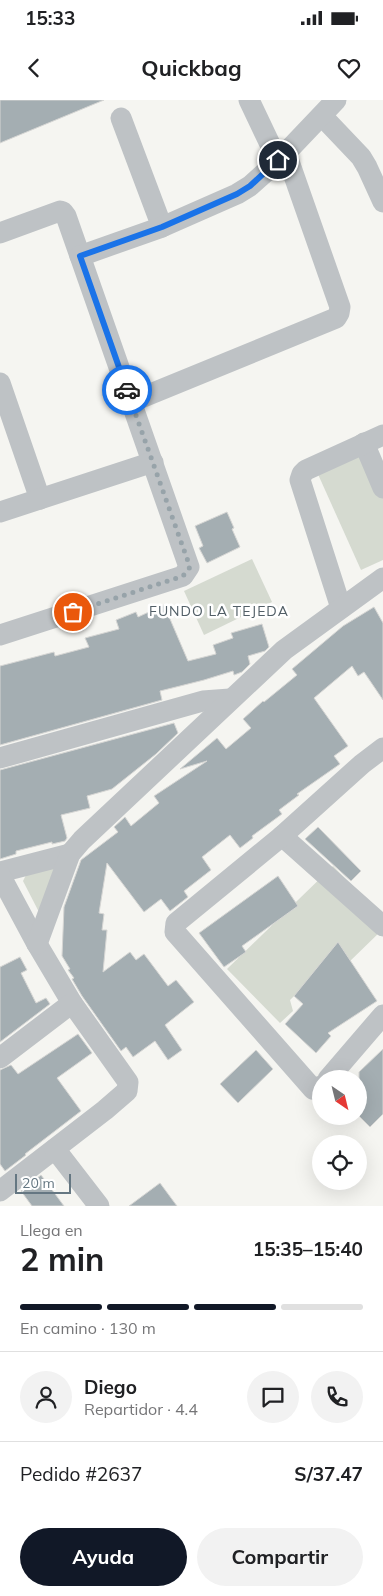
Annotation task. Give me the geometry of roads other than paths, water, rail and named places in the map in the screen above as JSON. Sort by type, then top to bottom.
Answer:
[{"type":"street","points":[[131,402],[336,318],[340,307],[282,157],[249,100]]},
{"type":"street","points":[[80,256],[162,227],[237,194],[250,186],[282,157],[336,100]]},
{"type":"street","points":[[322,116],[361,157],[368,167],[383,202]]},
{"type":"street","points":[[121,118],[162,227]]},
{"type":"street","points":[[0,233],[60,211],[63,212],[190,567],[183,576],[0,635]]},
{"type":"street","points":[[0,383],[40,499]]},
{"type":"street","points":[[342,608],[300,480],[302,474],[306,470],[373,439],[383,488]]},
{"type":"street","points":[[0,512],[154,462]]},
{"type":"street","points":[[37,944],[70,854],[94,827],[230,698],[295,640],[383,578]]},
{"type":"street","points":[[0,758],[203,701],[230,698]]},
{"type":"street","points":[[312,1088],[175,932],[176,923],[282,836],[362,764],[383,748]]},
{"type":"street","points":[[282,836],[383,926]]},
{"type":"street","points":[[0,1191],[128,1091],[128,1082],[72,1003],[37,944],[0,874],[70,854]]},
{"type":"street","points":[[0,1058],[72,1003]]},
{"type":"street","points":[[336,1070],[383,1015]]},
{"type":"street","points":[[55,1149],[99,1206]]},
{"type":"district","name":"FUNDO LA TEJEDA","points":[[219,611]]}]
